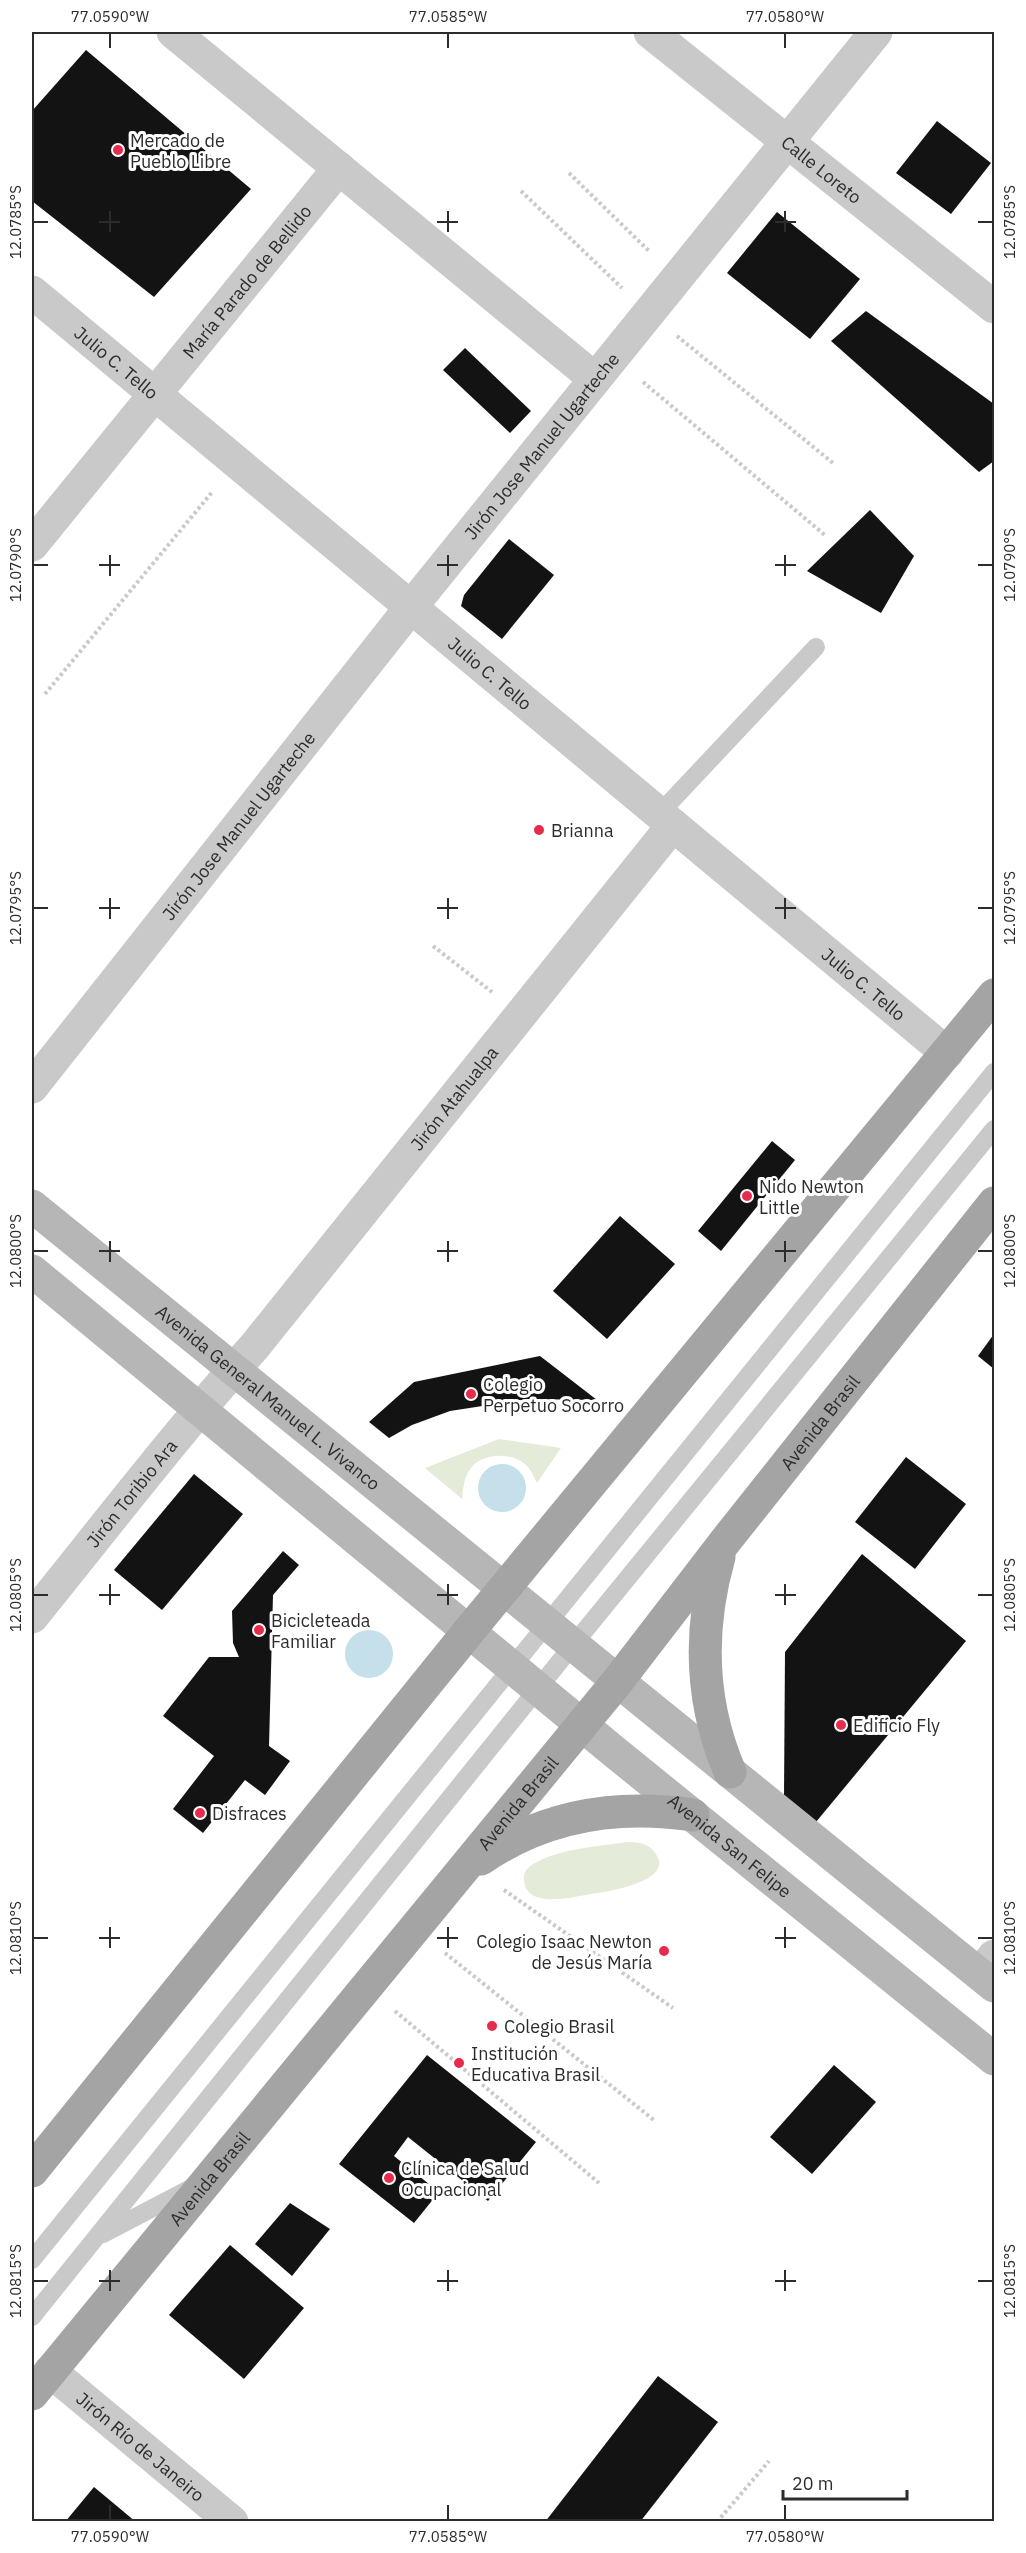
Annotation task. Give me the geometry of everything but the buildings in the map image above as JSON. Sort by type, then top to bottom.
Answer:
[{"type":"main road","points":[[32,2171],[469,1631],[994,995]]},
{"type":"main road","name":"Avenida Brasil","points":[[41,2383],[365,1986],[462,1873],[616,1682],[994,1203]]},
{"type":"main road","name":"Avenida General Manuel L. Vivanco","points":[[32,1206],[505,1588]]},
{"type":"main road","points":[[32,1271],[469,1631]]},
{"type":"main road","points":[[727,1539],[709,1595],[704,1654],[706,1691],[712,1724],[730,1772]]},
{"type":"main road","points":[[505,1588],[616,1682],[990,1972]]},
{"type":"main road","name":"Avenida San Felipe","points":[[469,1631],[994,2058]]},
{"type":"main road","points":[[462,1873],[516,1838],[567,1819],[606,1811],[628,1810],[693,1815]]},
{"type":"street","points":[[173,32],[339,168],[604,368]]},
{"type":"street","name":"Calle Loreto","points":[[650,32],[788,140],[994,307]]},
{"type":"street","name":"Jirón Jose Manuel Ugarteche","points":[[32,1087],[411,607],[876,32]]},
{"type":"street","name":"María Parado de Bellido","points":[[32,545],[339,168]]},
{"type":"street","name":"Julio C. Tello","points":[[32,292],[947,1053]]},
{"type":"street","name":"Jirón Atahualpa","points":[[234,1370],[521,1014],[666,819]]},
{"type":"street","name":"Jirón Toribio Ara","points":[[32,1617],[165,1455],[198,1409],[234,1370]]},
{"type":"street","name":"Jirón Río de Janeiro","points":[[41,2383],[232,2522]]},
{"type":"lane","points":[[666,819],[816,647]]},
{"type":"lane","points":[[32,2260],[511,1665],[994,1072]]},
{"type":"lane","points":[[32,2317],[573,1645],[994,1129]]},
{"type":"lane","points":[[96,2238],[206,2180]]},
{"type":"path","points":[[569,173],[677,278]]},
{"type":"path","points":[[521,191],[648,313],[833,463]]},
{"type":"path","points":[[604,368],[826,536]]},
{"type":"path","points":[[45,694],[237,462]]},
{"type":"path","points":[[434,946],[521,1014]]},
{"type":"path","points":[[462,1873],[673,2008]]},
{"type":"path","points":[[414,1928],[655,2121]]},
{"type":"path","points":[[365,1986],[599,2183]]},
{"type":"path","points":[[717,2522],[769,2461]]},
{"type":"green space","points":[[499,1439],[561,1448],[537,1483],[532,1472],[521,1461],[507,1456],[483,1459],[469,1471],[464,1483],[462,1499],[425,1468]]},
{"type":"green space","points":[[626,1842],[644,1844],[651,1848],[657,1856],[659,1865],[655,1873],[647,1879],[622,1888],[562,1899],[541,1898],[532,1895],[526,1889],[524,1874],[529,1867],[547,1857]]},
{"type":"water","points":[[497,1464],[507,1464],[522,1474],[526,1488],[525,1497],[516,1508],[507,1512],[497,1512],[482,1502],[478,1493],[478,1483],[488,1468]]},
{"type":"water","points":[[364,1630],[374,1630],[389,1640],[393,1654],[389,1668],[383,1674],[374,1678],[364,1678],[349,1668],[345,1659],[345,1649],[355,1634]]},
{"type":"place","name":"Mercado de Pueblo Libre","points":[[118,150]]},
{"type":"place","name":"Brianna","points":[[539,830]]},
{"type":"place","name":"Nido Newton Little","points":[[747,1196]]},
{"type":"place","name":"Colegio Perpetuo Socorro","points":[[471,1394]]},
{"type":"place","name":"Bicicleteada Familiar","points":[[259,1630]]},
{"type":"place","name":"Edificio Fly","points":[[841,1725]]},
{"type":"place","name":"Disfraces","points":[[200,1813]]},
{"type":"place","name":"Colegio Isaac Newton de Jesús María","points":[[664,1951]]},
{"type":"place","name":"Colegio Brasil","points":[[492,2026]]},
{"type":"place","name":"Institución Educativa Brasil","points":[[459,2063]]},
{"type":"place","name":"Clínica de Salud Ocupacional","points":[[389,2178]]}]
